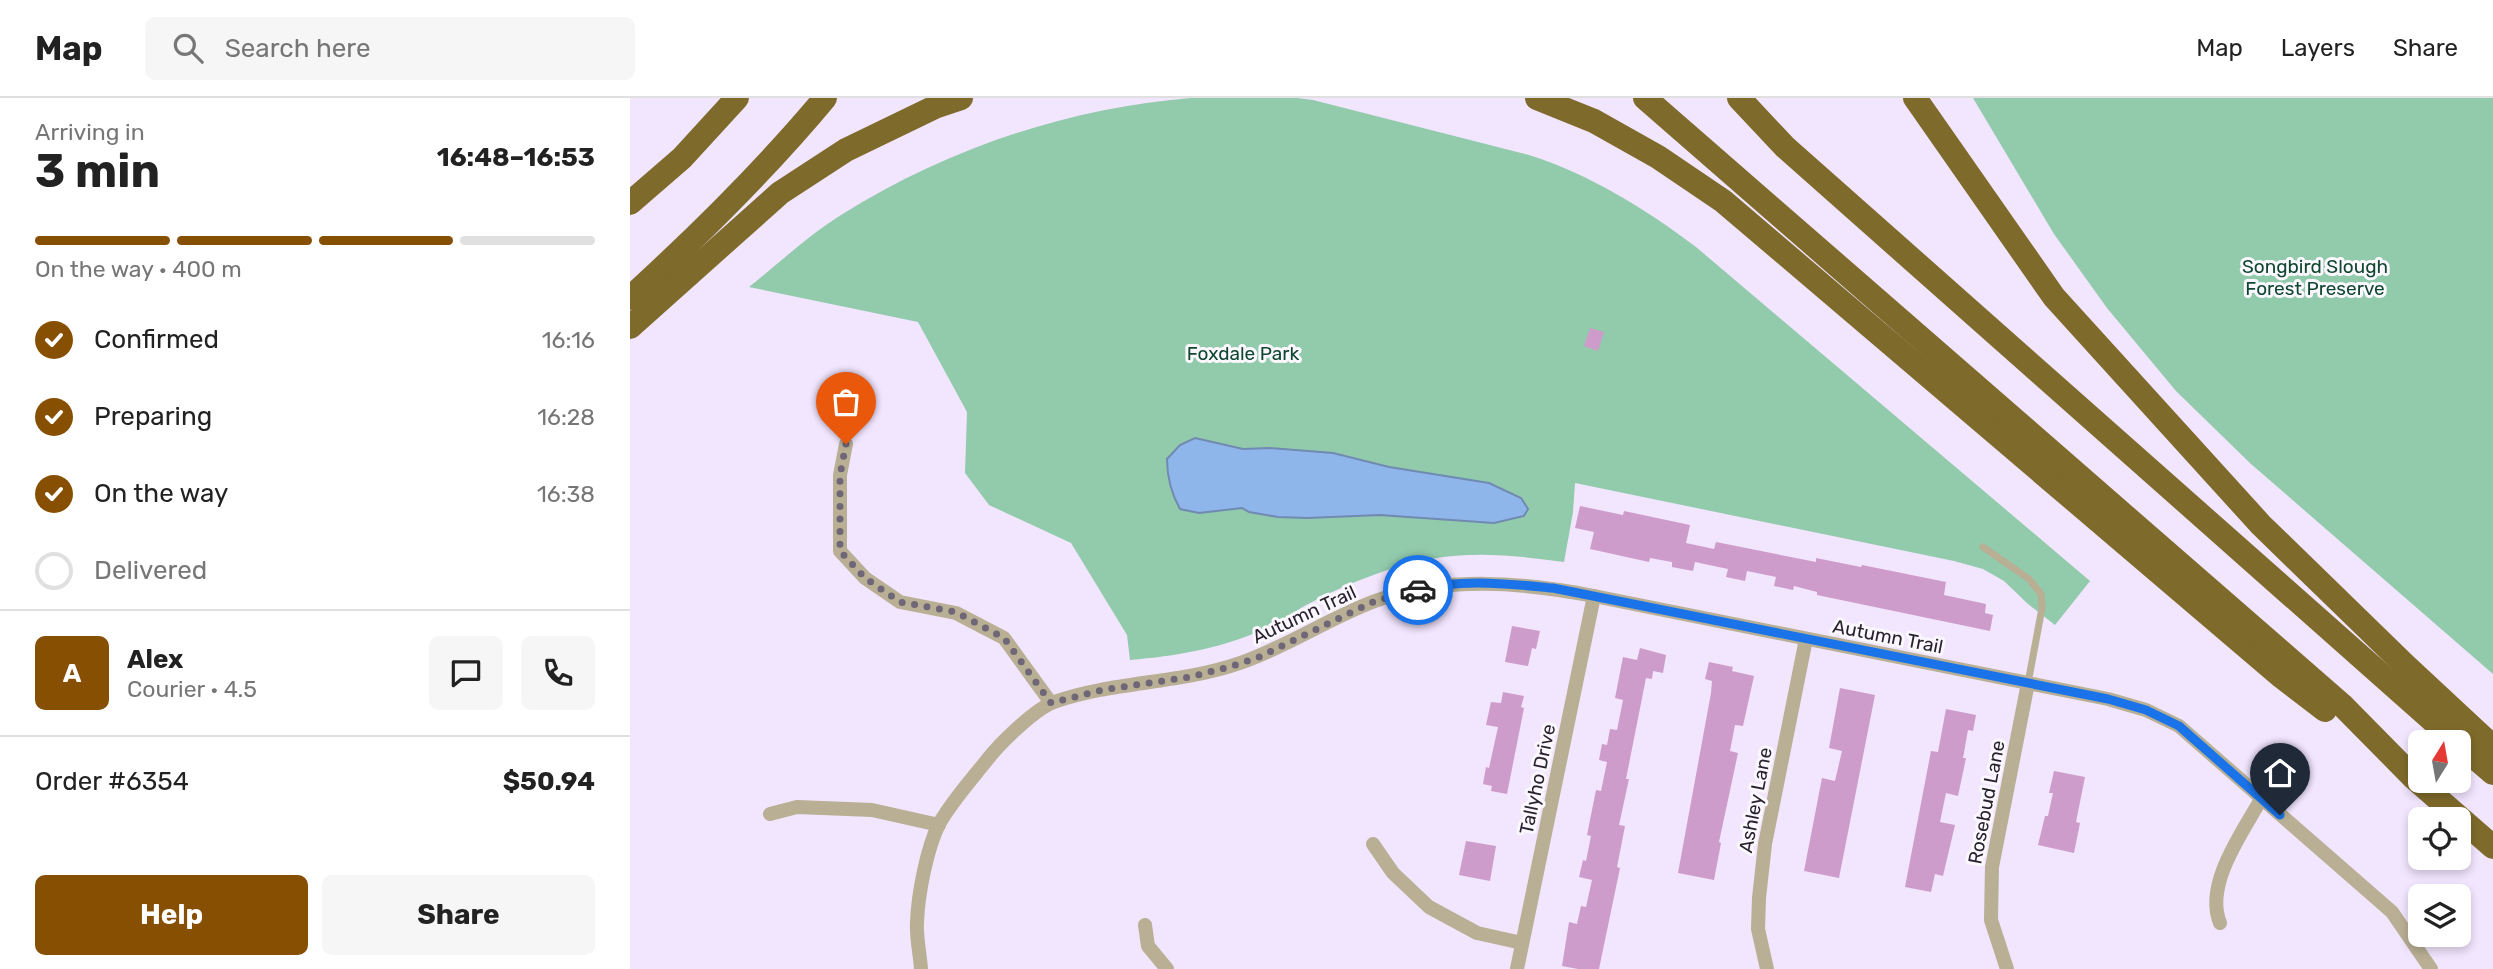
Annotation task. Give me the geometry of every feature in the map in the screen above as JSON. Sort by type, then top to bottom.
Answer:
[{"type":"highway","points":[[630,203],[682,158],[737,98]]},
{"type":"highway","points":[[630,298],[756,177],[825,98]]},
{"type":"highway","points":[[630,327],[780,193],[846,150],[937,106],[961,98]]},
{"type":"highway","points":[[1536,98],[1594,121],[1658,157],[1723,201],[2281,677],[2408,773]]},
{"type":"highway","points":[[1645,98],[2342,705],[2408,772]]},
{"type":"highway","points":[[1739,98],[1785,147],[2443,730]]},
{"type":"highway","points":[[1915,98],[2054,297],[2260,524],[2493,747]]},
{"type":"highway","points":[[2471,755],[2493,774]]},
{"type":"highway","points":[[2431,793],[2493,847]]},
{"type":"street","points":[[846,444],[840,475],[840,551],[865,578],[900,602],[956,612],[1004,638],[1051,703]]},
{"type":"street","name":"Autumn Trail","points":[[921,969],[916,923],[927,862],[939,825],[1002,741],[1051,703],[1102,690],[1190,677],[1229,667],[1257,658],[1375,601],[1434,585],[1502,583],[1553,588],[1594,596],[2108,699],[2146,710],[2179,726],[2392,912],[2431,969]]},
{"type":"street","name":"Tallyho Drive","points":[[1517,969],[1594,596]]},
{"type":"street","name":"Ashley Lane","points":[[1767,969],[1758,929],[1765,844],[1806,639]]},
{"type":"street","name":"Rosebud Lane","points":[[2007,969],[1991,920],[1992,867],[2028,683]]},
{"type":"street","points":[[2220,923],[2215,911],[2222,869],[2261,799]]},
{"type":"street","points":[[770,814],[797,807],[872,810],[939,825]]},
{"type":"street","points":[[1373,844],[1394,873],[1429,907],[1477,933],[1522,943]]},
{"type":"street","points":[[1145,925],[1149,946],[1167,969]]},
{"type":"lane","points":[[1983,547],[2029,579],[2040,594],[2042,608],[2028,683]]},
{"type":"green space","name":"Foxdale Park","points":[[1191,98],[1313,100],[1529,155],[1595,182],[1637,206],[1696,247],[2090,581],[2055,625],[2004,581],[1983,569],[1575,483],[1564,562],[1481,555],[1416,562],[1343,587],[1267,628],[1228,643],[1196,651],[1130,660],[1127,635],[1071,543],[989,505],[965,473],[967,412],[918,322],[749,287],[829,223],[881,191],[923,170],[1009,136],[1054,122],[1099,111]]},
{"type":"green space","name":"Songbird Slough Forest Preserve","points":[[1973,98],[2493,98],[2493,674],[2251,464],[2176,391],[2107,308],[2054,234]]},
{"type":"water","points":[[1195,438],[1243,449],[1269,448],[1333,453],[1389,467],[1489,483],[1521,498],[1528,509],[1524,516],[1494,523],[1380,515],[1278,517],[1249,512],[1242,508],[1199,513],[1180,509],[1170,485],[1167,459],[1180,445]]},
{"type":"building","points":[[1590,328],[1604,332],[1598,351],[1584,346]]},
{"type":"building","points":[[1580,506],[1623,515],[1624,511],[1690,525],[1686,543],[1714,549],[1716,542],[1816,562],[1816,558],[1861,567],[1862,565],[1946,582],[1944,595],[1986,604],[1985,613],[1993,615],[1990,631],[1817,595],[1817,592],[1794,586],[1793,590],[1774,586],[1776,577],[1747,571],[1745,581],[1726,577],[1728,569],[1695,562],[1693,571],[1672,567],[1672,562],[1650,558],[1649,562],[1590,549],[1594,532],[1575,528]]},
{"type":"building","points":[[1512,626],[1540,631],[1528,666],[1505,662]]},
{"type":"building","points":[[1640,648],[1666,655],[1663,673],[1653,671],[1652,679],[1646,678],[1619,825],[1625,826],[1617,867],[1620,868],[1599,969],[1562,966],[1569,922],[1577,924],[1581,906],[1586,907],[1592,880],[1579,877],[1583,860],[1586,861],[1591,836],[1587,835],[1596,790],[1601,791],[1607,762],[1599,760],[1602,744],[1607,745],[1610,729],[1617,730],[1623,700],[1615,698],[1623,657],[1637,660]]},
{"type":"building","points":[[1709,662],[1733,667],[1732,671],[1754,676],[1743,726],[1735,725],[1730,751],[1738,753],[1719,842],[1721,843],[1714,880],[1678,873],[1711,693],[1712,681],[1705,679]]},
{"type":"building","points":[[1840,688],[1875,695],[1839,878],[1804,871],[1822,778],[1835,781],[1842,751],[1829,748]]},
{"type":"building","points":[[1503,692],[1524,696],[1507,794],[1491,791],[1492,786],[1483,784],[1498,727],[1486,725],[1491,702],[1501,703]]},
{"type":"building","points":[[1946,709],[1976,715],[1973,731],[1968,730],[1963,758],[1966,758],[1958,796],[1946,793],[1940,822],[1955,825],[1943,876],[1935,874],[1931,892],[1905,887],[1931,751],[1938,752]]},
{"type":"building","points":[[2054,771],[2085,777],[2076,822],[2080,823],[2074,853],[2038,845],[2053,793],[2049,793]]},
{"type":"building","points":[[1466,841],[1496,846],[1490,881],[1459,875]]},
{"type":"way so far","points":[[846,444],[840,475],[840,551],[865,578],[900,602],[956,612],[1004,638],[1051,703],[1102,690],[1190,677],[1229,667],[1257,658],[1375,601],[1418,590]]},
{"type":"route","points":[[1418,590],[1434,585],[1482,583],[1553,588],[2108,699],[2146,710],[2179,726],[2280,815]]}]
